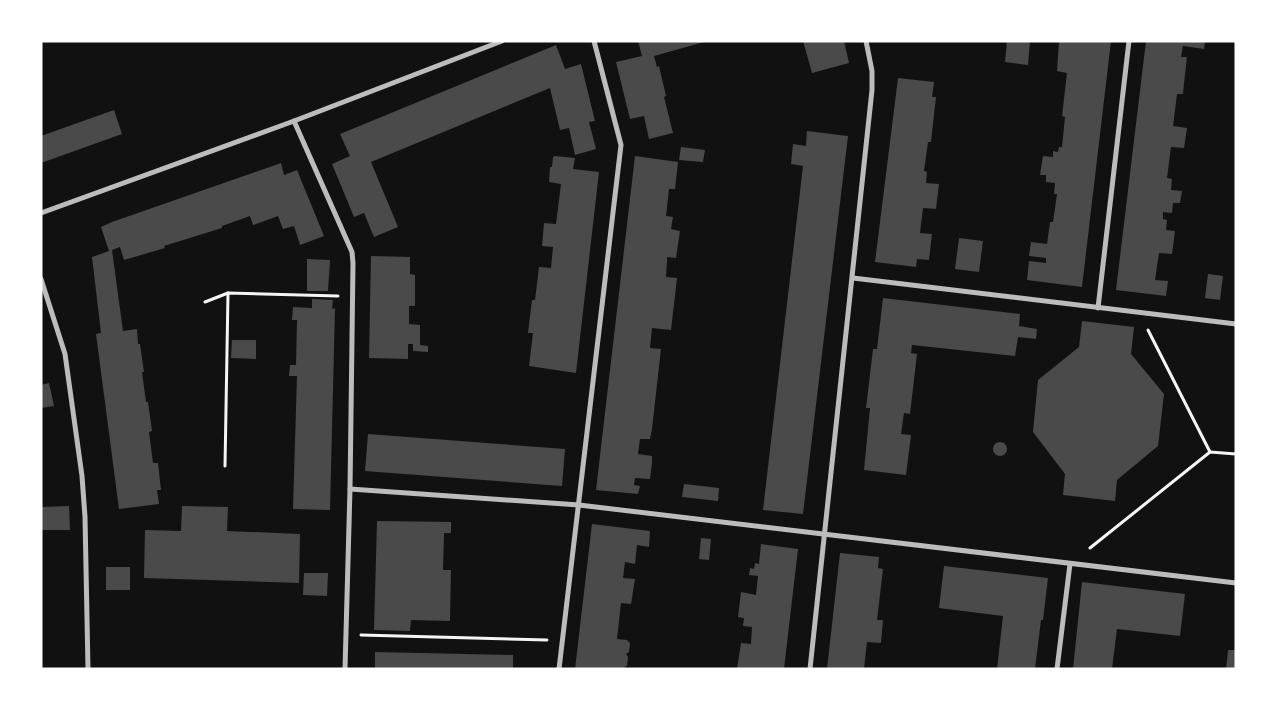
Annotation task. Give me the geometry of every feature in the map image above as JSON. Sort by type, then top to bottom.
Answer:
[{"type":"street","points":[[41,213],[294,121],[502,41]]},
{"type":"street","points":[[559,669],[621,145],[594,41]]},
{"type":"street","points":[[810,669],[872,90],[872,71],[866,41]]},
{"type":"street","points":[[1098,308],[1129,41]]},
{"type":"street","points":[[294,121],[352,252],[350,489],[345,669]]},
{"type":"street","points":[[853,278],[1236,324]]},
{"type":"street","points":[[41,279],[65,354],[82,476],[85,517],[88,669]]},
{"type":"street","points":[[350,489],[579,505],[1236,583]]},
{"type":"street","points":[[1057,669],[1070,564]]},
{"type":"path","points":[[224,466],[228,292]]},
{"type":"path","points":[[205,302],[228,292],[353,296]]},
{"type":"path","points":[[1139,313],[1210,452]]},
{"type":"path","points":[[1070,564],[1210,452],[1236,454]]},
{"type":"path","points":[[346,634],[563,640]]},
{"type":"building","points":[[638,41],[704,42],[654,56],[657,67],[659,66],[673,133],[649,139],[644,116],[630,119],[616,62],[642,56]]},
{"type":"building","points":[[803,41],[844,41],[849,63],[812,73]]},
{"type":"building","points":[[1007,41],[1030,41],[1028,65],[1005,62]]},
{"type":"building","points":[[1059,41],[1111,41],[1082,287],[1027,280],[1029,261],[1046,263],[1046,258],[1029,256],[1031,242],[1047,244],[1050,222],[1053,222],[1057,194],[1054,194],[1055,183],[1046,182],[1046,175],[1040,175],[1043,156],[1053,157],[1053,151],[1058,152],[1059,147],[1062,147],[1065,117],[1062,116],[1067,73],[1057,71]]},
{"type":"building","points":[[1146,41],[1205,41],[1204,49],[1183,46],[1181,57],[1187,57],[1183,94],[1177,94],[1173,126],[1187,128],[1184,148],[1171,147],[1167,178],[1172,179],[1171,190],[1182,191],[1180,203],[1173,203],[1172,213],[1163,212],[1163,219],[1167,220],[1166,230],[1175,231],[1172,254],[1159,253],[1155,280],[1168,281],[1166,296],[1116,290]]},
{"type":"building","points":[[556,45],[565,69],[581,64],[595,121],[589,122],[596,149],[575,155],[569,128],[560,130],[550,88],[371,162],[398,227],[374,237],[364,213],[354,217],[332,164],[350,156],[340,134]]},
{"type":"building","points":[[898,78],[934,82],[932,97],[936,97],[931,142],[928,142],[924,171],[927,172],[926,183],[939,184],[936,209],[923,208],[920,233],[932,234],[929,260],[917,259],[916,267],[875,262]]},
{"type":"building","points":[[114,110],[122,134],[41,163],[41,136]]},
{"type":"building","points":[[807,131],[848,136],[803,514],[763,510],[803,166],[791,164],[793,144],[806,146]]},
{"type":"building","points":[[681,147],[705,150],[703,162],[679,160]]},
{"type":"building","points":[[635,156],[678,162],[675,189],[669,189],[666,216],[673,217],[671,229],[680,231],[676,258],[667,257],[666,277],[677,278],[671,330],[652,328],[650,348],[661,349],[650,439],[640,439],[638,454],[652,456],[652,463],[650,479],[635,478],[634,485],[640,486],[638,494],[596,490]]},
{"type":"building","points":[[553,157],[575,158],[573,169],[599,172],[576,373],[529,366],[533,333],[528,333],[539,267],[551,268],[553,247],[542,246],[544,223],[556,224],[561,184],[549,182],[550,167],[552,167]]},
{"type":"building","points":[[281,163],[284,175],[297,170],[324,236],[300,245],[294,226],[283,229],[278,216],[253,225],[250,216],[222,226],[222,228],[164,246],[165,248],[124,260],[120,247],[112,250],[123,331],[137,329],[144,372],[142,372],[146,402],[148,402],[152,431],[149,432],[153,463],[158,463],[161,490],[157,490],[159,504],[119,509],[96,334],[101,333],[92,257],[109,251],[101,227]]},
{"type":"building","points":[[959,238],[983,241],[979,272],[955,269]]},
{"type":"building","points":[[371,256],[410,257],[410,274],[415,275],[415,306],[409,306],[409,324],[420,325],[420,345],[428,346],[428,352],[413,351],[413,344],[408,344],[408,359],[369,358]]},
{"type":"building","points":[[307,259],[330,260],[328,291],[307,291]]},
{"type":"building","points":[[1208,274],[1223,276],[1220,300],[1205,298]]},
{"type":"building","points":[[883,298],[1020,314],[1019,326],[1037,329],[1036,339],[1018,337],[1015,356],[912,345],[911,353],[917,354],[910,414],[904,413],[901,434],[911,435],[906,475],[864,470],[870,408],[866,408],[873,349],[877,349]]},
{"type":"building","points":[[312,299],[333,300],[332,309],[335,308],[330,510],[293,509],[297,376],[289,376],[290,365],[296,365],[297,320],[292,320],[293,307],[312,308]]},
{"type":"building","points":[[1082,321],[1134,327],[1131,354],[1164,394],[1158,446],[1117,480],[1115,501],[1063,495],[1065,474],[1033,432],[1038,380],[1079,347]]},
{"type":"building","points":[[232,340],[256,340],[256,359],[231,358]]},
{"type":"building","points":[[49,383],[54,406],[41,408],[41,385]]},
{"type":"building","points":[[368,434],[565,449],[562,486],[365,471]]},
{"type":"building","points":[[1000,442],[1005,444],[1007,449],[1005,454],[1000,456],[995,454],[993,449],[995,444]]},
{"type":"building","points":[[684,484],[719,488],[718,501],[682,497]]},
{"type":"building","points":[[69,506],[70,530],[41,530],[41,507]]},
{"type":"building","points":[[182,506],[228,507],[227,531],[300,534],[299,583],[144,578],[145,530],[181,531]]},
{"type":"building","points":[[377,521],[451,522],[451,533],[444,533],[443,570],[451,570],[450,621],[411,620],[410,631],[374,630]]},
{"type":"building","points":[[592,524],[650,531],[649,547],[637,545],[635,564],[625,562],[623,578],[635,579],[631,604],[621,603],[617,639],[627,640],[630,643],[629,652],[626,654],[628,657],[627,666],[623,668],[575,669]]},
{"type":"building","points":[[701,538],[711,539],[709,560],[699,559]]},
{"type":"building","points":[[761,544],[798,549],[784,669],[737,669],[741,643],[751,644],[752,627],[743,626],[744,618],[738,617],[741,592],[756,595],[758,576],[749,575],[750,568],[754,569],[755,563],[759,564]]},
{"type":"building","points":[[840,553],[879,557],[878,568],[883,569],[877,620],[883,620],[881,643],[867,642],[864,669],[827,669]]},
{"type":"building","points":[[944,566],[1048,578],[1035,669],[997,669],[1003,616],[939,608]]},
{"type":"building","points":[[106,567],[130,567],[130,590],[106,590]]},
{"type":"building","points":[[304,573],[328,573],[327,596],[303,595]]},
{"type":"building","points":[[1082,582],[1185,594],[1180,636],[1117,629],[1112,669],[1073,669]]},
{"type":"building","points":[[1228,650],[1236,650],[1236,669],[1226,669]]},
{"type":"building","points":[[375,652],[513,655],[513,669],[375,669]]}]
